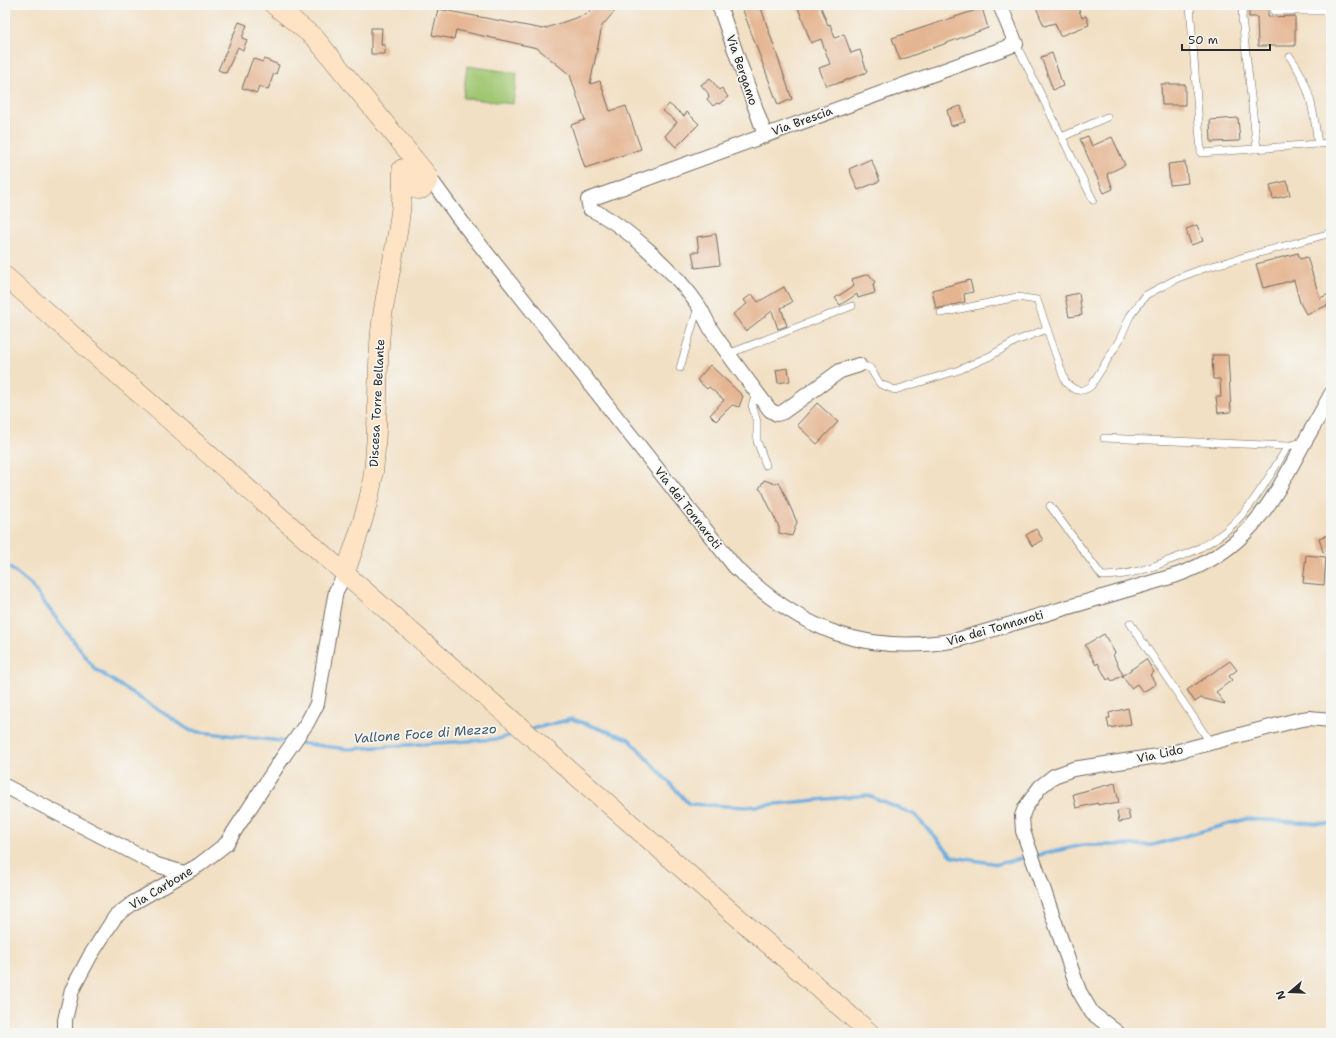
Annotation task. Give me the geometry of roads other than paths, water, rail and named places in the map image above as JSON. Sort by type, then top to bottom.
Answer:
[{"type":"main road","points":[[274,5],[315,38],[370,104],[413,180]]},
{"type":"main road","name":"Discesa Torre Bellante","points":[[345,574],[369,496],[374,467],[377,370],[381,328],[397,228],[413,180]]},
{"type":"main road","points":[[5,276],[870,1033]]},
{"type":"street","name":"Via Bergamo","points":[[719,5],[765,134]]},
{"type":"street","points":[[1000,5],[1016,44]]},
{"type":"street","name":"Via Brescia","points":[[698,306],[680,281],[626,230],[606,216],[590,209],[588,200],[765,134],[1016,44]]},
{"type":"street","name":"Via dei Tonnaroti","points":[[413,180],[458,217],[735,566],[753,584],[780,604],[807,621],[838,635],[877,643],[898,645],[920,645],[952,641],[1189,571],[1227,550],[1251,528],[1266,511],[1328,405],[1331,394]]},
{"type":"street","points":[[698,306],[712,332],[770,410],[776,414],[783,412],[840,371],[859,365]]},
{"type":"street","name":"Via Carbone","points":[[58,1033],[65,1027],[72,990],[78,977],[115,917],[133,903],[199,865],[226,844],[307,723],[317,704],[336,592],[345,574]]},
{"type":"street","name":"Via Lido","points":[[1118,1033],[1092,1013],[1079,991],[1024,831],[1022,816],[1025,808],[1040,787],[1054,776],[1073,769],[1164,755],[1297,720],[1309,718],[1331,720]]},
{"type":"street","points":[[5,786],[151,862],[184,873]]},
{"type":"lane","points":[[1190,5],[1201,153],[1331,143]]},
{"type":"lane","points":[[1243,5],[1242,18],[1257,149]]},
{"type":"lane","points":[[1274,11],[1331,11]]},
{"type":"lane","points":[[1016,44],[1093,200]]},
{"type":"lane","points":[[1290,57],[1309,91],[1314,113],[1318,144]]},
{"type":"lane","points":[[1062,137],[1107,117]]},
{"type":"lane","points":[[941,313],[1016,296],[1037,300],[1065,381],[1070,388],[1077,391],[1087,389],[1091,386],[1119,341],[1130,316],[1146,295],[1178,278],[1205,268],[1331,233]]},
{"type":"lane","points":[[680,368],[698,306]]},
{"type":"lane","points":[[728,354],[852,306]]},
{"type":"lane","points":[[859,365],[870,368],[880,384],[895,390],[959,370],[990,356],[1016,341],[1047,329]]},
{"type":"lane","points":[[757,393],[752,405],[756,422],[757,441],[766,465]]},
{"type":"lane","points":[[1104,438],[1288,446],[1305,442]]},
{"type":"lane","points":[[1050,506],[1102,576],[1120,576],[1156,566],[1203,547],[1229,528],[1255,500],[1288,446]]},
{"type":"lane","points":[[1130,623],[1210,742]]},
{"type":"waterway","name":"Vallone Foce di Mezzo","points":[[5,564],[30,584],[95,669],[191,731],[290,742]]},
{"type":"waterway","name":"Vallone Foce di Mezzo","points":[[532,729],[572,719],[629,739],[689,804],[746,807],[867,795],[915,815],[953,857],[998,864],[1028,857]]},
{"type":"waterway","name":"Vallone Foce di Mezzo","points":[[298,743],[348,749],[498,739],[518,733]]},
{"type":"waterway","name":"Vallone Foce di Mezzo","points":[[1034,856],[1083,845],[1153,845],[1246,819],[1331,824]]}]
